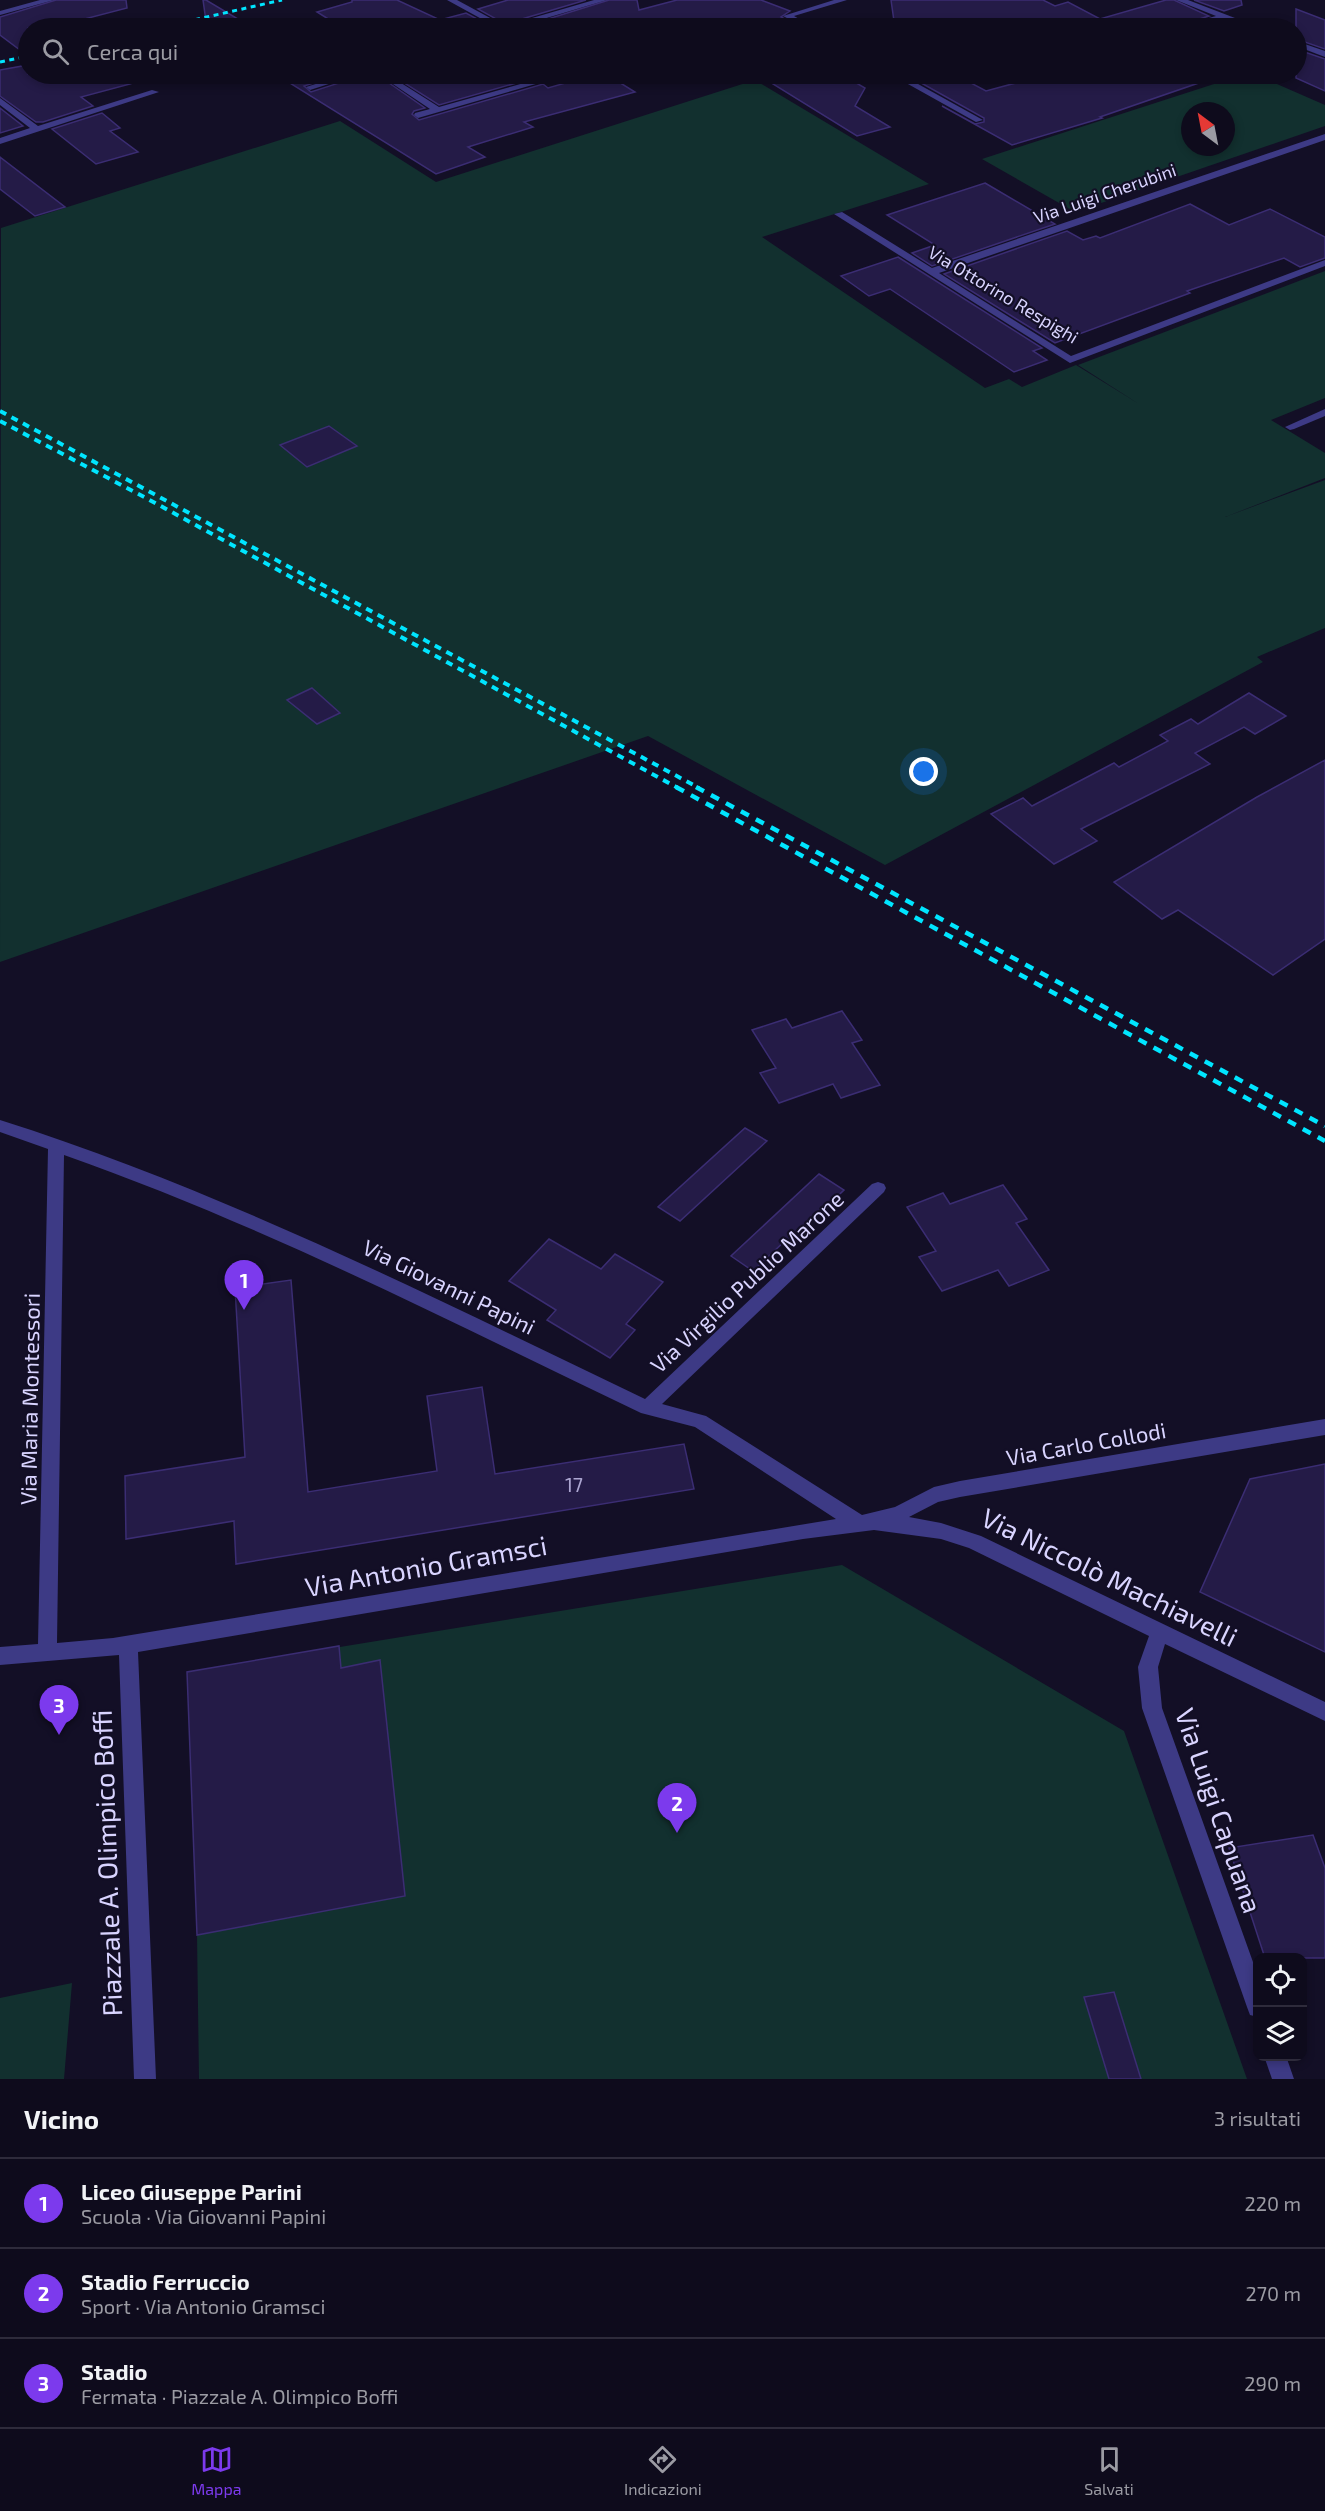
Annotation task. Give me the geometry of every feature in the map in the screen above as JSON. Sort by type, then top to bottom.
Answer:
[{"type":"street","points":[[0,13],[50,0]]},
{"type":"street","points":[[451,0],[485,18]]},
{"type":"street","points":[[539,18],[603,0]]},
{"type":"street","points":[[791,18],[787,16],[843,0]]},
{"type":"street","points":[[1180,0],[1230,18]]},
{"type":"street","points":[[1217,18],[1224,16]]},
{"type":"street","points":[[1307,47],[1325,54]]},
{"type":"street","points":[[310,87],[321,84]]},
{"type":"street","points":[[398,84],[438,110]]},
{"type":"street","points":[[418,115],[528,84]]},
{"type":"street","points":[[912,84],[979,120]]},
{"type":"street","points":[[0,141],[155,93]]},
{"type":"street","points":[[0,101],[38,130]]},
{"type":"street","name":"Via Luigi Cherubini","points":[[931,272],[1325,137]]},
{"type":"street","name":"Via Ottorino Respighi","points":[[839,214],[1070,360],[1325,262]]},
{"type":"street","points":[[1290,427],[1325,412]]},
{"type":"street","name":"Via Giovanni Papini","points":[[0,1126],[188,1194],[297,1240],[647,1408],[700,1421],[860,1524]]},
{"type":"street","name":"Via Maria Montessori","points":[[47,1653],[56,1146]]},
{"type":"street","name":"Via Virgilio Publio Marone","points":[[647,1408],[878,1188]]},
{"type":"street","name":"Via Carlo Collodi","points":[[860,1524],[887,1518],[928,1497],[960,1488],[1325,1427]]},
{"type":"street","name":"Via Antonio Gramsci","points":[[0,1656],[128,1644],[803,1531],[860,1524]]},
{"type":"street","name":"Via Niccolò Machiavelli","points":[[860,1524],[919,1525],[948,1532],[1029,1567],[1325,1712]]},
{"type":"street","name":"Via Luigi Capuana","points":[[1160,1631],[1148,1667],[1152,1707],[1253,1996]]},
{"type":"street","name":"Piazzale A. Olimpico Boffi","points":[[128,1644],[145,2079]]},
{"type":"street","points":[[1277,2061],[1283,2079]]},
{"type":"green space","points":[[742,84],[762,84],[929,184],[762,237],[985,388],[1009,379],[1022,387],[1076,365],[1139,404],[1078,365],[1325,271],[1325,398],[1271,420],[1325,453],[1325,478],[1225,517],[1325,480],[1325,628],[1257,657],[1263,662],[885,865],[648,736],[0,962],[1,228],[340,121],[436,182]]},
{"type":"green space","points":[[1214,84],[1277,84],[1325,105],[1325,126],[1075,212],[982,159]]},
{"type":"green space","points":[[842,1565],[1124,1731],[1247,2079],[199,2079],[197,1935],[187,1672]]},
{"type":"green space","points":[[72,1983],[64,2079],[0,2079],[0,1998]]},
{"type":"building","points":[[56,0],[126,0],[127,8],[88,18],[18,18],[18,48],[0,35],[0,17]]},
{"type":"building","points":[[203,0],[236,18],[206,18]]},
{"type":"building","points":[[352,0],[397,0],[436,18],[327,18],[317,12],[352,2]]},
{"type":"building","points":[[508,0],[586,0],[525,18],[494,18],[478,9]]},
{"type":"building","points":[[609,0],[637,0],[639,10],[677,0],[761,0],[790,11],[781,17],[783,18],[551,18]]},
{"type":"building","points":[[891,0],[1043,0],[1055,6],[1068,2],[1098,18],[894,18]]},
{"type":"building","points":[[1166,0],[1174,0],[1209,16],[1202,18],[1103,18]]},
{"type":"building","points":[[1194,0],[1241,0],[1242,5],[1224,11]]},
{"type":"building","points":[[1296,9],[1325,20],[1325,49],[1307,43],[1307,18],[1296,18]]},
{"type":"building","points":[[466,13],[475,18],[447,18]]},
{"type":"building","points":[[1307,53],[1325,59],[1325,91],[1307,83]]},
{"type":"building","points":[[18,67],[18,84],[130,84],[81,97],[93,106],[43,122],[36,122],[0,96],[0,70]]},
{"type":"building","points":[[292,84],[310,84],[304,86],[311,92],[336,84],[390,84],[425,108],[414,111],[412,114],[419,120],[543,84],[548,88],[562,84],[622,84],[635,92],[524,122],[533,127],[468,147],[485,157],[436,174]]},
{"type":"building","points":[[406,84],[513,84],[439,105]]},
{"type":"building","points":[[773,84],[858,84],[865,88],[855,106],[890,127],[857,136]]},
{"type":"building","points":[[923,84],[973,84],[986,91],[1012,84],[1196,84],[1100,117],[1102,118],[1012,145],[942,106],[975,124],[984,122],[984,118]]},
{"type":"building","points":[[0,108],[23,126],[0,133]]},
{"type":"building","points":[[102,113],[120,128],[110,131],[138,152],[96,164],[52,129]]},
{"type":"building","points":[[0,157],[65,207],[35,216],[0,189]]},
{"type":"building","points":[[985,183],[1055,224],[932,266],[912,253],[935,245],[887,215]]},
{"type":"building","points":[[1190,204],[1229,225],[1270,209],[1325,237],[1325,258],[1300,267],[1284,258],[1187,291],[1190,293],[1055,343],[944,274],[1067,231],[1083,240],[1096,236],[1100,238]]},
{"type":"building","points":[[898,257],[1042,348],[1033,351],[1047,360],[1014,372],[890,289],[869,296],[841,276]]},
{"type":"building","points":[[329,426],[357,446],[307,467],[280,445]]},
{"type":"building","points":[[312,688],[340,713],[317,724],[287,700]]},
{"type":"building","points":[[1249,693],[1286,716],[1255,734],[1244,727],[1195,753],[1210,764],[1081,829],[1097,841],[1054,864],[991,814],[1023,798],[1032,806],[1114,763],[1119,767],[1168,741],[1160,735],[1191,719],[1198,724]]},
{"type":"building","points":[[1325,760],[1325,939],[1273,975],[1178,910],[1162,919],[1114,882],[1257,797]]},
{"type":"building","points":[[842,1011],[862,1040],[852,1043],[880,1085],[841,1098],[833,1084],[779,1103],[760,1073],[776,1068],[752,1030],[786,1019],[792,1028]]},
{"type":"building","points":[[745,1128],[767,1141],[680,1221],[658,1207]]},
{"type":"building","points":[[819,1174],[844,1190],[789,1242],[786,1240],[753,1271],[731,1256]]},
{"type":"building","points":[[1003,1185],[1027,1219],[1016,1223],[1049,1270],[1009,1286],[998,1270],[942,1291],[919,1257],[936,1251],[907,1207],[943,1193],[950,1204]]},
{"type":"building","points":[[549,1239],[601,1269],[615,1254],[663,1282],[626,1324],[635,1330],[610,1358],[547,1320],[556,1310],[509,1281]]},
{"type":"building","points":[[291,1280],[308,1492],[437,1471],[427,1396],[482,1387],[495,1474],[684,1444],[694,1489],[236,1564],[234,1521],[126,1539],[125,1476],[245,1457],[235,1288]]},
{"type":"building","points":[[1325,1464],[1325,1652],[1200,1592],[1250,1479]]},
{"type":"building","points":[[339,1646],[341,1668],[380,1660],[405,1896],[197,1935],[187,1672]]},
{"type":"building","points":[[1313,1835],[1325,1868],[1325,1958],[1307,1958],[1307,1953],[1263,1953],[1229,1848]]},
{"type":"building","points":[[1114,1992],[1141,2079],[1109,2079],[1084,1997]]},
{"type":"railway","points":[[202,18],[282,0]]},
{"type":"railway","points":[[0,62],[18,58]]},
{"type":"railway","points":[[0,411],[699,788]]},
{"type":"railway","points":[[0,421],[678,788]]},
{"type":"railway","points":[[676,787],[1325,1141]]},
{"type":"railway","points":[[696,787],[1325,1126]]},
{"type":"place","name":"Liceo Giuseppe Parini","points":[[244,1310]]},
{"type":"place","name":"Stadio","points":[[59,1735]]},
{"type":"place","name":"Stadio Ferruccio","points":[[677,1833]]}]
